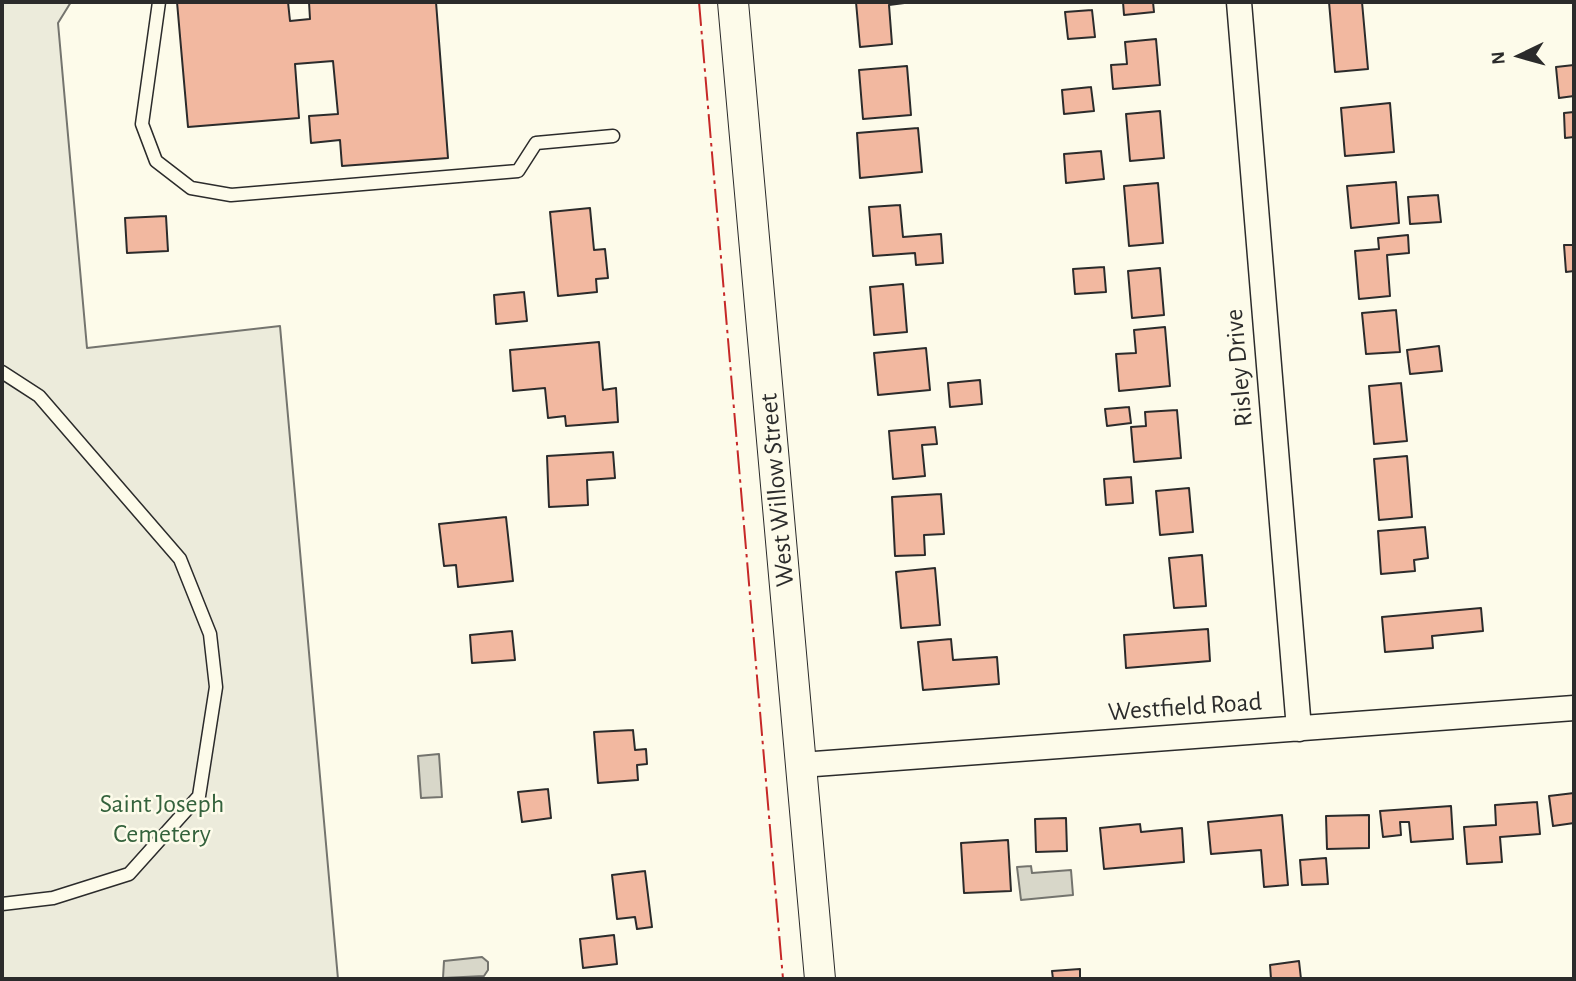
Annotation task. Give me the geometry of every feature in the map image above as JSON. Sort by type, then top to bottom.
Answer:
[{"type":"street","name":"West Willow Street","points":[[733,2],[820,979]]},
{"type":"street","name":"Risley Drive","points":[[1239,2],[1299,729]]},
{"type":"street","name":"Westfield Road","points":[[801,765],[1574,708]]},
{"type":"lane","points":[[159,2],[142,124],[156,161],[191,188],[231,195],[518,171],[537,143],[614,136]]},
{"type":"lane","points":[[2,372],[39,396],[180,559],[210,634],[216,687],[199,796],[129,874],[53,898],[2,904]]},
{"type":"green space","name":"Saint Joseph Cemetery","points":[[2,2],[71,2],[58,23],[87,348],[280,326],[338,979],[2,979]]},
{"type":"shaded area","points":[[439,754],[442,797],[421,798],[418,756]]},
{"type":"shaded area","points":[[1031,866],[1032,873],[1071,870],[1073,895],[1021,900],[1017,867]]},
{"type":"shaded area","points":[[482,957],[488,962],[488,970],[484,976],[443,978],[444,961]]},
{"type":"building","points":[[177,2],[288,2],[290,21],[310,19],[309,2],[436,2],[448,158],[342,166],[340,140],[311,143],[309,116],[338,114],[333,61],[295,64],[299,118],[188,127]]},
{"type":"building","points":[[856,2],[912,2],[889,5],[892,44],[860,47]]},
{"type":"building","points":[[1123,2],[1153,2],[1154,12],[1124,15]]},
{"type":"building","points":[[1329,2],[1362,2],[1368,69],[1335,72]]},
{"type":"building","points":[[1092,10],[1095,37],[1068,39],[1065,12]]},
{"type":"building","points":[[1156,39],[1160,85],[1113,89],[1111,65],[1127,64],[1125,42]]},
{"type":"building","points":[[1574,65],[1574,96],[1559,98],[1556,67]]},
{"type":"building","points":[[907,66],[911,115],[863,119],[859,70]]},
{"type":"building","points":[[1091,87],[1094,111],[1064,114],[1062,90]]},
{"type":"building","points":[[1390,103],[1394,152],[1345,156],[1341,108]]},
{"type":"building","points":[[1160,111],[1164,158],[1130,161],[1126,114]]},
{"type":"building","points":[[1574,112],[1574,137],[1565,138],[1564,113]]},
{"type":"building","points":[[918,128],[922,172],[860,178],[857,133]]},
{"type":"building","points":[[1101,151],[1104,179],[1066,183],[1064,154]]},
{"type":"building","points":[[1396,182],[1399,223],[1351,228],[1347,186]]},
{"type":"building","points":[[1158,183],[1163,243],[1129,246],[1124,186]]},
{"type":"building","points":[[1438,195],[1441,222],[1410,224],[1408,197]]},
{"type":"building","points":[[900,205],[903,237],[941,234],[943,263],[916,265],[915,253],[873,256],[869,207]]},
{"type":"building","points":[[590,208],[594,250],[605,249],[608,278],[596,279],[597,292],[558,296],[550,212]]},
{"type":"building","points":[[166,216],[168,251],[127,253],[125,218]]},
{"type":"building","points":[[1408,235],[1409,253],[1387,255],[1390,296],[1359,299],[1355,251],[1379,249],[1378,238]]},
{"type":"building","points":[[1564,245],[1574,245],[1574,271],[1566,272]]},
{"type":"building","points":[[1104,267],[1106,292],[1075,294],[1073,269]]},
{"type":"building","points":[[1160,268],[1164,315],[1132,318],[1128,271]]},
{"type":"building","points":[[903,284],[907,332],[874,335],[870,287]]},
{"type":"building","points":[[524,292],[527,321],[496,324],[494,295]]},
{"type":"building","points":[[1396,310],[1400,352],[1366,354],[1362,313]]},
{"type":"building","points":[[1165,327],[1170,386],[1119,391],[1116,354],[1136,353],[1134,330]]},
{"type":"building","points":[[599,342],[603,390],[616,388],[618,422],[566,426],[565,416],[548,418],[545,388],[513,391],[510,350]]},
{"type":"building","points":[[1439,346],[1442,371],[1410,374],[1407,350]]},
{"type":"building","points":[[926,348],[930,390],[878,395],[874,353]]},
{"type":"building","points":[[980,380],[982,404],[950,407],[948,383]]},
{"type":"building","points":[[1401,383],[1407,441],[1374,444],[1369,386]]},
{"type":"building","points":[[1129,407],[1131,423],[1107,426],[1105,409]]},
{"type":"building","points":[[1177,410],[1181,458],[1134,462],[1131,427],[1146,426],[1145,412]]},
{"type":"building","points":[[935,427],[937,444],[922,445],[925,476],[893,479],[889,431]]},
{"type":"building","points":[[613,452],[615,478],[587,480],[588,505],[549,507],[547,456]]},
{"type":"building","points":[[1407,456],[1412,517],[1379,520],[1374,459]]},
{"type":"building","points":[[1131,477],[1133,503],[1106,505],[1104,479]]},
{"type":"building","points":[[1189,488],[1193,532],[1160,535],[1156,491]]},
{"type":"building","points":[[941,494],[944,534],[924,535],[925,555],[895,556],[892,497]]},
{"type":"building","points":[[506,517],[513,581],[458,587],[456,565],[444,566],[439,524]]},
{"type":"building","points":[[1425,527],[1428,558],[1414,560],[1415,571],[1381,574],[1378,531]]},
{"type":"building","points":[[1202,555],[1206,606],[1174,608],[1169,558]]},
{"type":"building","points":[[935,568],[940,625],[901,628],[896,572]]},
{"type":"building","points":[[1481,608],[1483,631],[1432,636],[1433,648],[1385,652],[1382,617]]},
{"type":"building","points":[[1208,629],[1210,661],[1126,668],[1124,635]]},
{"type":"building","points":[[512,631],[515,660],[472,663],[470,635]]},
{"type":"building","points":[[951,639],[953,660],[997,657],[999,684],[923,690],[918,642]]},
{"type":"building","points":[[633,730],[635,750],[646,749],[647,764],[637,765],[638,780],[598,783],[594,732]]},
{"type":"building","points":[[548,789],[551,818],[522,822],[518,792]]},
{"type":"building","points":[[1574,793],[1574,823],[1553,826],[1549,796]]},
{"type":"building","points":[[1537,802],[1540,834],[1500,837],[1502,862],[1467,864],[1464,827],[1496,825],[1495,805]]},
{"type":"building","points":[[1451,806],[1453,839],[1411,842],[1409,822],[1400,822],[1401,835],[1383,837],[1380,811]]},
{"type":"building","points":[[1282,815],[1288,885],[1264,887],[1261,850],[1211,854],[1208,822]]},
{"type":"building","points":[[1369,815],[1369,848],[1327,849],[1326,816]]},
{"type":"building","points":[[1066,818],[1067,851],[1036,852],[1035,819]]},
{"type":"building","points":[[1140,824],[1141,832],[1182,828],[1184,862],[1104,869],[1100,828]]},
{"type":"building","points":[[1008,840],[1011,891],[964,893],[961,843]]},
{"type":"building","points":[[1326,858],[1328,884],[1302,885],[1300,860]]},
{"type":"building","points":[[645,871],[652,927],[637,929],[635,917],[617,919],[612,875]]},
{"type":"building","points":[[614,935],[617,964],[583,968],[580,939]]},
{"type":"building","points":[[1299,961],[1301,979],[1271,979],[1270,965]]},
{"type":"building","points":[[1080,969],[1080,979],[1053,979],[1052,971]]},
{"type":"power","points":[[699,2],[783,979]]}]
